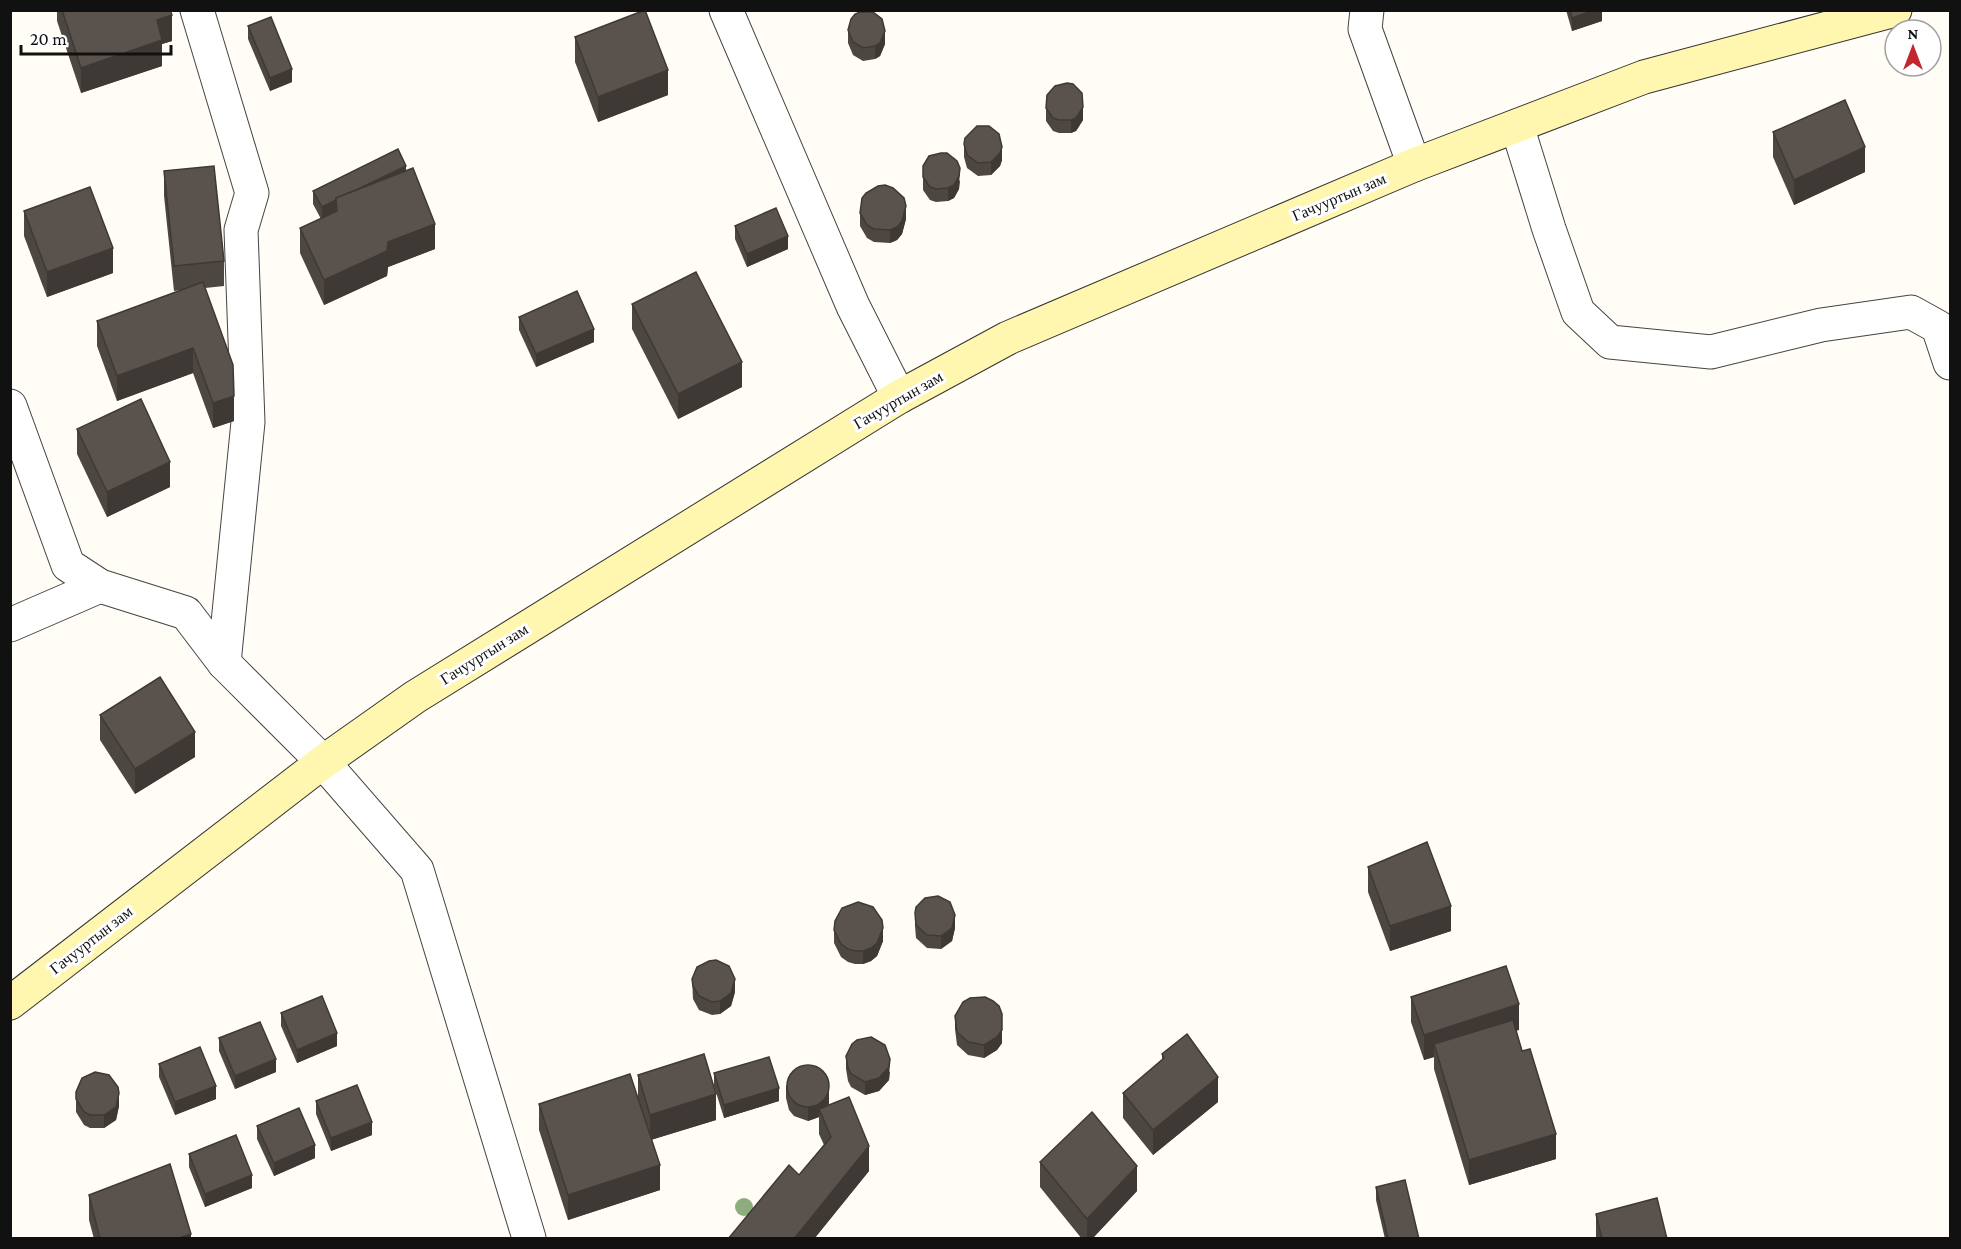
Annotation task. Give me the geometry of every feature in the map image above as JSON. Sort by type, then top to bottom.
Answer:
[{"type":"main road","name":"Гачууртын зам","points":[[10,1003],[323,762],[415,697],[899,397],[1008,338],[1414,165],[1644,77],[1895,10]]},
{"type":"street","points":[[197,10],[252,193],[240,230],[248,422],[224,663]]},
{"type":"street","points":[[726,10],[853,306],[899,397]]},
{"type":"street","points":[[1367,10],[1365,29],[1414,165]]},
{"type":"street","points":[[1517,126],[1578,312],[1610,342],[1711,352],[1821,325],[1911,312],[1938,327],[1950,363]]},
{"type":"street","points":[[10,406],[68,565],[100,586],[186,613],[224,663],[323,762],[417,870],[529,1239]]},
{"type":"street","points":[[10,625],[100,586]]},
{"type":"building","points":[[62,10],[170,10],[172,15],[157,20],[162,40],[81,68]]},
{"type":"building","points":[[645,10],[668,70],[598,97],[575,37]]},
{"type":"building","points":[[1570,10],[1595,10],[1572,18]]},
{"type":"building","points":[[860,12],[873,12],[882,19],[885,31],[880,43],[875,46],[863,48],[853,42],[848,30],[851,19]]},
{"type":"building","points":[[271,17],[292,69],[270,78],[248,26]]},
{"type":"building","points":[[1073,84],[1082,93],[1083,107],[1076,118],[1059,120],[1053,118],[1046,108],[1047,95],[1055,86]]},
{"type":"building","points":[[1845,100],[1865,147],[1794,180],[1773,132]]},
{"type":"building","points":[[977,126],[989,126],[999,134],[1002,147],[1000,153],[991,162],[978,163],[967,155],[965,138]]},
{"type":"building","points":[[398,149],[406,166],[336,198],[322,207],[313,191]]},
{"type":"building","points":[[947,153],[957,161],[960,168],[959,176],[954,185],[936,189],[930,187],[923,177],[923,166],[929,156]]},
{"type":"building","points":[[214,166],[224,261],[174,266],[164,171]]},
{"type":"building","points":[[413,168],[435,224],[388,242],[387,251],[324,280],[300,228],[337,211],[336,198]]},
{"type":"building","points":[[885,185],[893,188],[904,198],[906,206],[902,221],[897,227],[890,230],[874,229],[867,225],[860,213],[862,198],[878,186]]},
{"type":"building","points":[[90,187],[113,248],[47,272],[24,211]]},
{"type":"building","points":[[776,208],[788,236],[747,254],[735,226]]},
{"type":"building","points":[[696,272],[742,362],[678,394],[632,304]]},
{"type":"building","points":[[203,282],[233,365],[234,396],[213,403],[193,348],[117,376],[97,321]]},
{"type":"building","points":[[577,291],[594,329],[536,354],[519,317]]},
{"type":"building","points":[[141,399],[170,462],[107,492],[77,429]]},
{"type":"building","points":[[160,677],[195,732],[135,769],[100,715]]},
{"type":"building","points":[[1427,842],[1451,906],[1390,926],[1368,867]]},
{"type":"building","points":[[938,896],[950,902],[955,915],[952,928],[941,936],[927,935],[916,925],[916,907],[925,898]]},
{"type":"building","points":[[858,902],[873,907],[882,920],[883,928],[877,943],[863,951],[848,949],[841,944],[834,930],[835,921],[842,908]]},
{"type":"building","points":[[716,960],[729,966],[735,979],[731,993],[720,1001],[712,1002],[699,996],[692,979],[697,967]]},
{"type":"building","points":[[1506,966],[1519,1004],[1424,1035],[1411,997]]},
{"type":"building","points":[[322,996],[337,1033],[297,1050],[281,1013]]},
{"type":"building","points":[[985,997],[999,1006],[1002,1014],[1002,1030],[997,1037],[984,1045],[968,1042],[957,1032],[955,1016],[963,1002],[970,998]]},
{"type":"building","points":[[1513,1020],[1522,1051],[1530,1049],[1556,1134],[1469,1160],[1434,1044]]},
{"type":"building","points":[[260,1022],[276,1059],[235,1076],[219,1038]]},
{"type":"building","points":[[1187,1034],[1218,1077],[1153,1130],[1123,1093],[1164,1058],[1162,1054]]},
{"type":"building","points":[[871,1037],[885,1045],[890,1059],[889,1067],[879,1078],[865,1082],[851,1074],[846,1056],[852,1044],[857,1040]]},
{"type":"building","points":[[200,1047],[216,1086],[175,1102],[159,1064]]},
{"type":"building","points":[[704,1054],[716,1094],[650,1115],[638,1075]]},
{"type":"building","points":[[769,1057],[779,1088],[724,1105],[714,1073]]},
{"type":"building","points":[[808,1065],[816,1066],[823,1071],[828,1078],[828,1094],[823,1101],[816,1106],[808,1107],[800,1106],[793,1101],[788,1094],[787,1086],[788,1078],[793,1071],[800,1066]]},
{"type":"building","points":[[95,1072],[109,1075],[118,1087],[116,1107],[104,1115],[90,1115],[84,1112],[76,1099],[76,1092],[82,1078]]},
{"type":"building","points":[[630,1074],[660,1165],[568,1195],[539,1104]]},
{"type":"building","points":[[357,1085],[372,1122],[331,1138],[316,1101]]},
{"type":"building","points":[[849,1097],[869,1146],[794,1239],[728,1239],[789,1165],[799,1175],[831,1137],[819,1109]]},
{"type":"building","points":[[299,1108],[315,1145],[274,1163],[257,1126]]},
{"type":"building","points":[[1092,1112],[1137,1166],[1087,1219],[1040,1162]]},
{"type":"building","points":[[236,1135],[252,1175],[205,1194],[189,1154]]},
{"type":"building","points":[[170,1164],[191,1234],[176,1239],[100,1239],[89,1195]]},
{"type":"building","points":[[1405,1180],[1419,1239],[1388,1239],[1376,1187]]},
{"type":"building","points":[[1657,1198],[1667,1239],[1602,1239],[1596,1214]]}]
